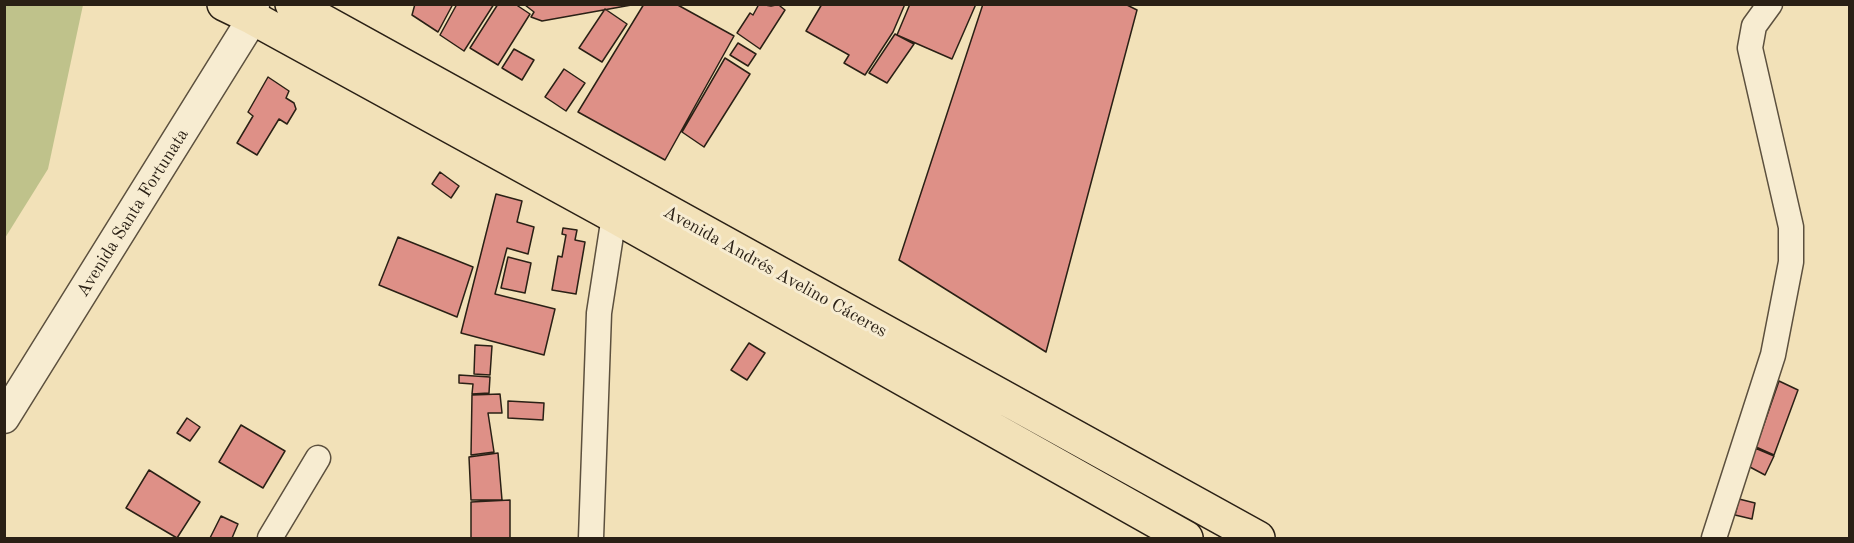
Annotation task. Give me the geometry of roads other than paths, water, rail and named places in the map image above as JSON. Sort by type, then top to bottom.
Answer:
[{"type":"highway","name":"Avenida Andrés Avelino Cáceres","points":[[292,4],[1258,538]]},
{"type":"highway","name":"Avenida Andrés Avelino Cáceres","points":[[244,9],[1186,538]]},
{"type":"street","points":[[1714,538],[1773,355],[1791,262],[1791,227],[1750,48],[1754,26],[1770,4]]},
{"type":"street","name":"Avenida Santa Fortunata","points":[[4,418],[244,9]]},
{"type":"street","points":[[591,538],[599,313],[614,216]]},
{"type":"street","points":[[270,538],[318,458]]}]
